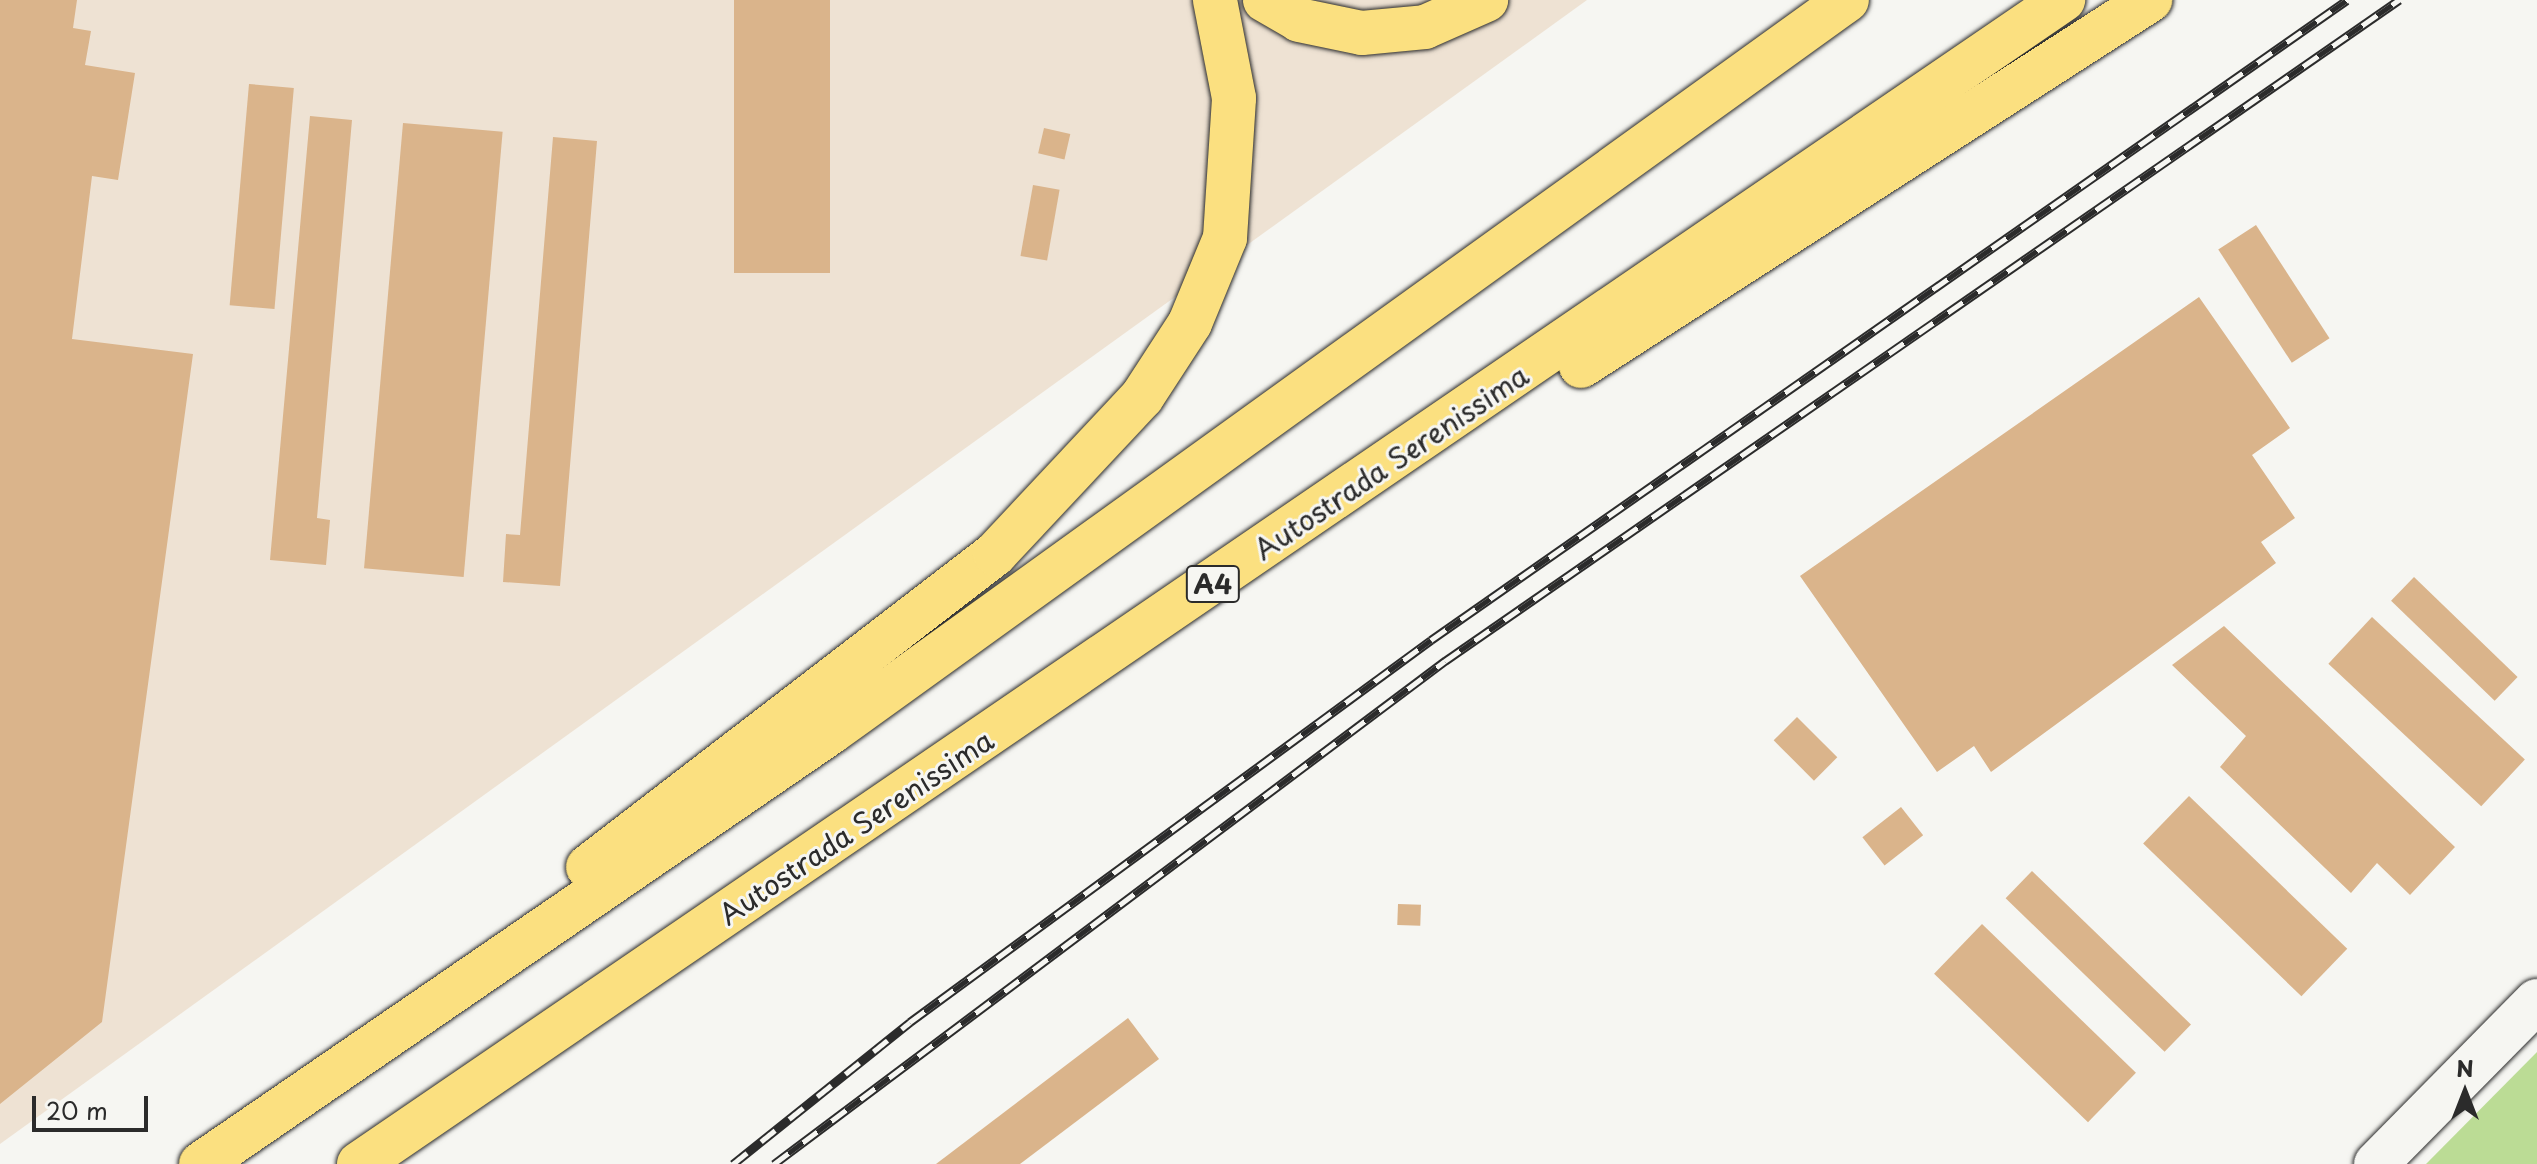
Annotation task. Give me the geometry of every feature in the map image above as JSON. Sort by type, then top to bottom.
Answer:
[{"type":"main road","points":[[384,1035],[681,790],[995,554],[1142,397],[1190,323],[1225,238],[1234,98],[1215,0]]},
{"type":"main road","points":[[1265,0],[1299,20],[1362,33],[1425,27],[1486,0]]},
{"type":"main road","points":[[201,1164],[384,1035],[831,732],[1847,0]]},
{"type":"main road","name":"Autostrada Serenissima","points":[[359,1164],[2063,0]]},
{"type":"main road","points":[[590,1004],[2150,0]]},
{"type":"street","points":[[2376,1164],[2537,1001]]},
{"type":"shaded area","points":[[0,0],[1587,0],[0,1144]]},
{"type":"green space","points":[[2537,1052],[2537,1164],[2426,1164]]},
{"type":"building","points":[[0,0],[77,0],[73,28],[91,31],[85,65],[135,73],[118,180],[92,176],[72,339],[193,354],[102,1022],[0,1104]]},
{"type":"building","points":[[734,0],[830,0],[830,273],[734,273]]},
{"type":"building","points":[[249,84],[294,88],[274,309],[230,305]]},
{"type":"building","points":[[310,116],[352,120],[317,518],[330,520],[326,565],[270,560]]},
{"type":"building","points":[[403,123],[503,132],[464,577],[364,568]]},
{"type":"building","points":[[1044,128],[1070,134],[1064,159],[1038,153]]},
{"type":"building","points":[[553,137],[597,141],[560,586],[503,582],[506,534],[520,535]]},
{"type":"building","points":[[1033,185],[1060,190],[1047,261],[1020,256]]},
{"type":"building","points":[[2256,225],[2330,338],[2292,363],[2218,250]]},
{"type":"building","points":[[2199,297],[2290,428],[2252,455],[2295,518],[2261,542],[2276,563],[1991,772],[1974,746],[1937,772],[1800,576]]},
{"type":"building","points":[[2414,577],[2518,677],[2495,701],[2391,601]]},
{"type":"building","points":[[2372,617],[2525,760],[2481,806],[2328,664]]},
{"type":"building","points":[[2224,626],[2455,847],[2410,895],[2377,863],[2351,893],[2220,767],[2246,736],[2172,665]]},
{"type":"building","points":[[1797,717],[1837,757],[1814,781],[1774,740]]},
{"type":"building","points":[[2189,796],[2347,949],[2301,996],[2143,843]]},
{"type":"building","points":[[1901,807],[1923,835],[1885,866],[1862,837]]},
{"type":"building","points":[[2032,871],[2191,1025],[2165,1052],[2006,898]]},
{"type":"building","points":[[1398,904],[1421,905],[1420,926],[1397,925]]},
{"type":"building","points":[[1982,924],[2136,1073],[2088,1122],[1934,974]]},
{"type":"building","points":[[1128,1018],[1159,1059],[1020,1164],[936,1164]]},
{"type":"railway","points":[[733,1164],[910,1022],[1431,640],[2347,0]]},
{"type":"railway","points":[[774,1164],[1445,661],[2399,0]]}]
